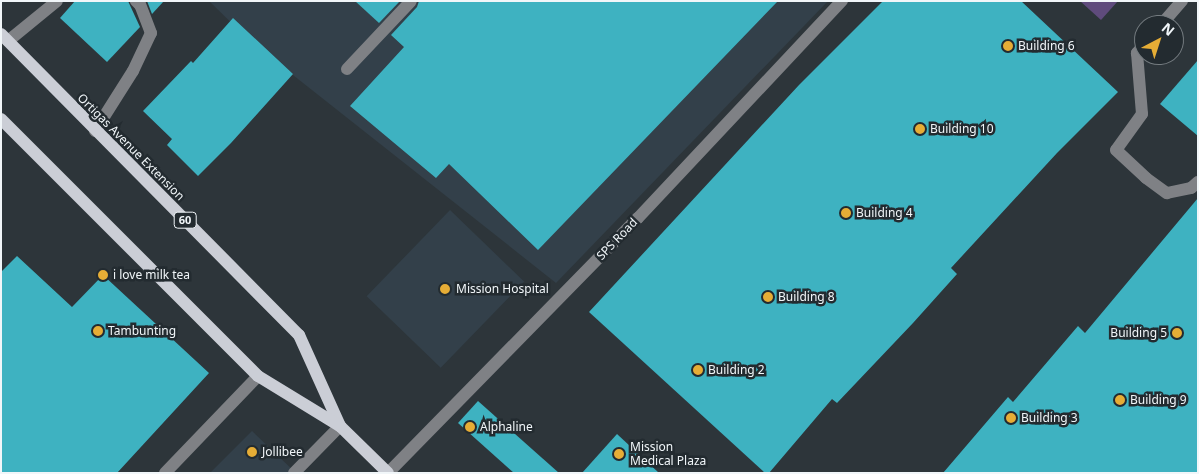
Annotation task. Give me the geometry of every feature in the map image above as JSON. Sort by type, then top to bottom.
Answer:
[{"type":"main road","name":"Ortigas Avenue Extension","points":[[5,37],[95,131],[299,335],[340,426]]},
{"type":"main road","name":"Ortigas Avenue Extension","points":[[1,119],[258,376],[340,426],[388,473]]},
{"type":"street","points":[[5,37],[57,1]]},
{"type":"street","points":[[95,131],[133,71],[151,33],[140,5],[136,1]]},
{"type":"street","points":[[347,69],[411,1]]},
{"type":"street","name":"SPS Road","points":[[388,473],[638,218],[842,1]]},
{"type":"street","points":[[1170,15],[1182,1]]},
{"type":"street","points":[[1138,65],[1142,114],[1116,150],[1146,178],[1167,193],[1191,188],[1198,182]]},
{"type":"street","points":[[165,473],[258,376]]},
{"type":"street","points":[[294,473],[340,426]]},
{"type":"shaded area","points":[[209,1],[828,1],[556,283],[250,41]]},
{"type":"shaded area","points":[[1080,1],[1118,1],[1101,20]]},
{"type":"shaded area","name":"Mission Hospital","points":[[450,210],[524,282],[441,368],[367,296]]},
{"type":"shaded area","name":"Jollibee","points":[[252,431],[296,473],[210,473]]},
{"type":"building","points":[[75,1],[128,1],[140,27],[107,62],[60,18]]},
{"type":"building","points":[[147,1],[164,1],[152,14]]},
{"type":"building","points":[[355,1],[400,1],[379,23]]},
{"type":"building","points":[[419,1],[778,1],[538,250],[449,164],[436,178],[350,106],[404,47],[391,35],[417,7]]},
{"type":"building","points":[[883,1],[1021,1],[1118,92],[1057,153],[951,268],[957,274],[913,323],[837,403],[832,399],[769,473],[765,473],[589,312],[799,85]]},
{"type":"building","points":[[233,18],[293,74],[231,143],[198,176],[167,145],[172,139],[143,111],[191,61],[193,63]]},
{"type":"building","points":[[1198,60],[1198,136],[1160,104]]},
{"type":"building","points":[[1198,198],[1198,473],[943,473],[1008,397],[1013,402],[1078,326],[1085,333]]},
{"type":"building","points":[[17,256],[72,307],[103,275],[209,373],[117,473],[1,473],[1,272]]},
{"type":"building","points":[[478,401],[559,473],[514,473],[458,423]]},
{"type":"building","name":"Mission Medical Plaza","points":[[617,434],[659,473],[582,473]]},
{"type":"place","name":"Building 6","points":[[1008,46]]},
{"type":"place","name":"Building 10","points":[[920,129]]},
{"type":"place","name":"Building 4","points":[[846,213]]},
{"type":"place","name":"i love milk tea","points":[[103,275]]},
{"type":"place","name":"Mission Hospital","points":[[445,289]]},
{"type":"place","name":"Building 8","points":[[768,297]]},
{"type":"place","name":"Tambunting","points":[[98,331]]},
{"type":"place","name":"Building 5","points":[[1177,333]]},
{"type":"place","name":"Building 2","points":[[698,370]]},
{"type":"place","name":"Building 9","points":[[1120,400]]},
{"type":"place","name":"Building 3","points":[[1011,418]]},
{"type":"place","name":"Alphaline","points":[[470,427]]},
{"type":"place","name":"Jollibee","points":[[252,452]]},
{"type":"place","name":"Mission Medical Plaza","points":[[619,454]]}]
